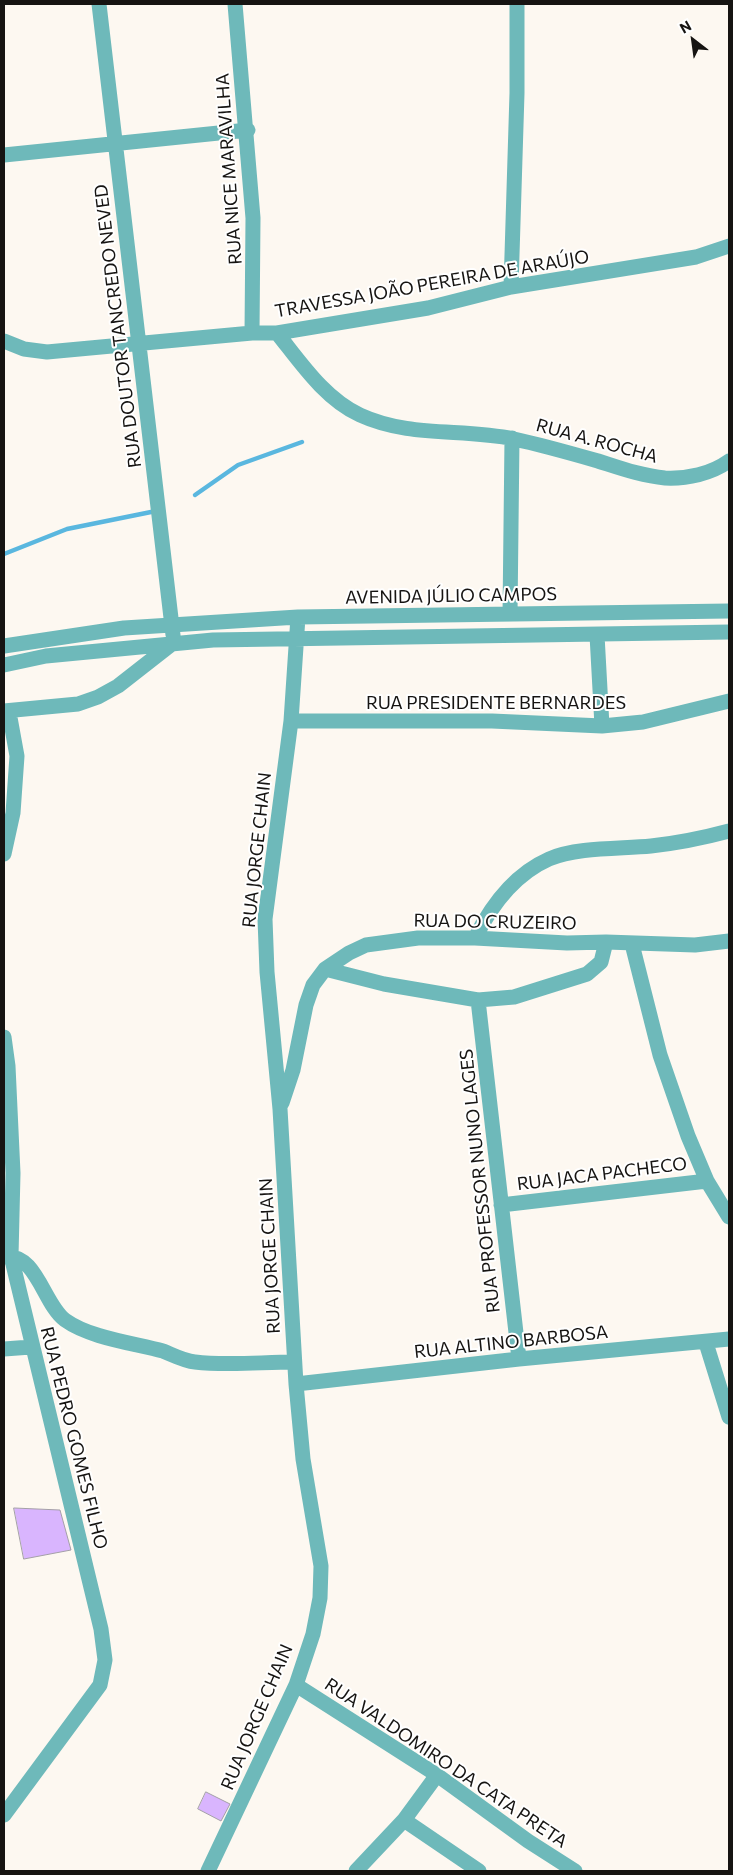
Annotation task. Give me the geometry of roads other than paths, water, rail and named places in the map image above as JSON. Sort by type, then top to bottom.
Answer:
[{"type":"street","name":"RUA DOUTOR TANCREDO NEVED","points":[[98,4],[173,625],[173,644]]},
{"type":"street","name":"RUA NICE MARAVILHA","points":[[235,4],[248,130],[253,218],[252,333]]},
{"type":"street","points":[[511,287],[517,93],[517,4]]},
{"type":"street","points":[[4,154],[248,130]]},
{"type":"street","name":"TRAVESSA JOÃO PEREIRA DE ARAÚJO","points":[[4,341],[24,349],[47,352],[252,333],[277,334],[428,308],[511,287],[696,257],[729,246]]},
{"type":"street","name":"RUA A. ROCHA","points":[[277,334],[329,395],[360,415],[415,431],[512,438],[572,453],[640,474],[665,478],[695,476],[718,469],[729,461]]},
{"type":"street","points":[[510,614],[512,438]]},
{"type":"street","name":"AVENIDA JÚLIO CAMPOS","points":[[4,646],[124,628],[298,617],[729,611]]},
{"type":"street","points":[[347,616],[347,638]]},
{"type":"street","name":"RUA JORGE CHAIN","points":[[208,1871],[296,1685],[313,1634],[320,1598],[321,1566],[304,1458],[294,1362],[280,1109],[267,972],[266,919],[290,721],[298,617]]},
{"type":"street","points":[[4,665],[46,656],[173,644],[347,638],[729,632]]},
{"type":"street","points":[[597,635],[602,726]]},
{"type":"street","points":[[44,639],[46,656]]},
{"type":"street","points":[[4,854],[17,756],[6,712],[78,704],[98,697],[118,686],[173,644]]},
{"type":"street","name":"RUA PRESIDENTE BERNARDES","points":[[290,721],[492,721],[602,726],[643,722],[729,701]]},
{"type":"street","points":[[475,938],[487,915],[501,897],[522,876],[550,859],[581,852],[696,840],[729,831]]},
{"type":"street","name":"RUA DO CRUZEIRO","points":[[280,1109],[293,1070],[306,1005],[313,985],[325,969],[349,953],[366,945],[418,938],[695,945],[729,941]]},
{"type":"street","points":[[325,969],[384,984],[478,1000],[514,997],[587,974],[600,962],[606,942]]},
{"type":"street","points":[[632,944],[660,1055],[688,1136],[706,1181],[729,1217]]},
{"type":"street","name":"RUA PROFESSOR NUNO LAGES","points":[[478,1000],[519,1359]]},
{"type":"street","name":"RUA PEDRO GOMES FILHO","points":[[4,1037],[8,1066],[12,1173],[7,1257],[101,1629],[105,1660],[100,1685],[4,1815]]},
{"type":"street","name":"RUA JACA PACHECO","points":[[501,1205],[706,1181]]},
{"type":"street","points":[[7,1257],[23,1262],[34,1271],[52,1305],[63,1319],[78,1328],[193,1362],[294,1362]]},
{"type":"street","name":"RUA ALTINO BARBOSA","points":[[296,1384],[519,1359],[729,1339]]},
{"type":"street","points":[[706,1342],[729,1417]]},
{"type":"street","points":[[4,1349],[31,1347]]},
{"type":"street","name":"RUA VALDOMIRO DA CATA PRETA","points":[[296,1685],[437,1775],[528,1841],[575,1871]]},
{"type":"street","points":[[356,1871],[404,1820],[437,1775]]},
{"type":"street","points":[[404,1820],[477,1871]]},
{"type":"waterway","points":[[195,495],[238,465],[302,442]]},
{"type":"waterway","points":[[4,554],[67,529],[156,511]]}]
